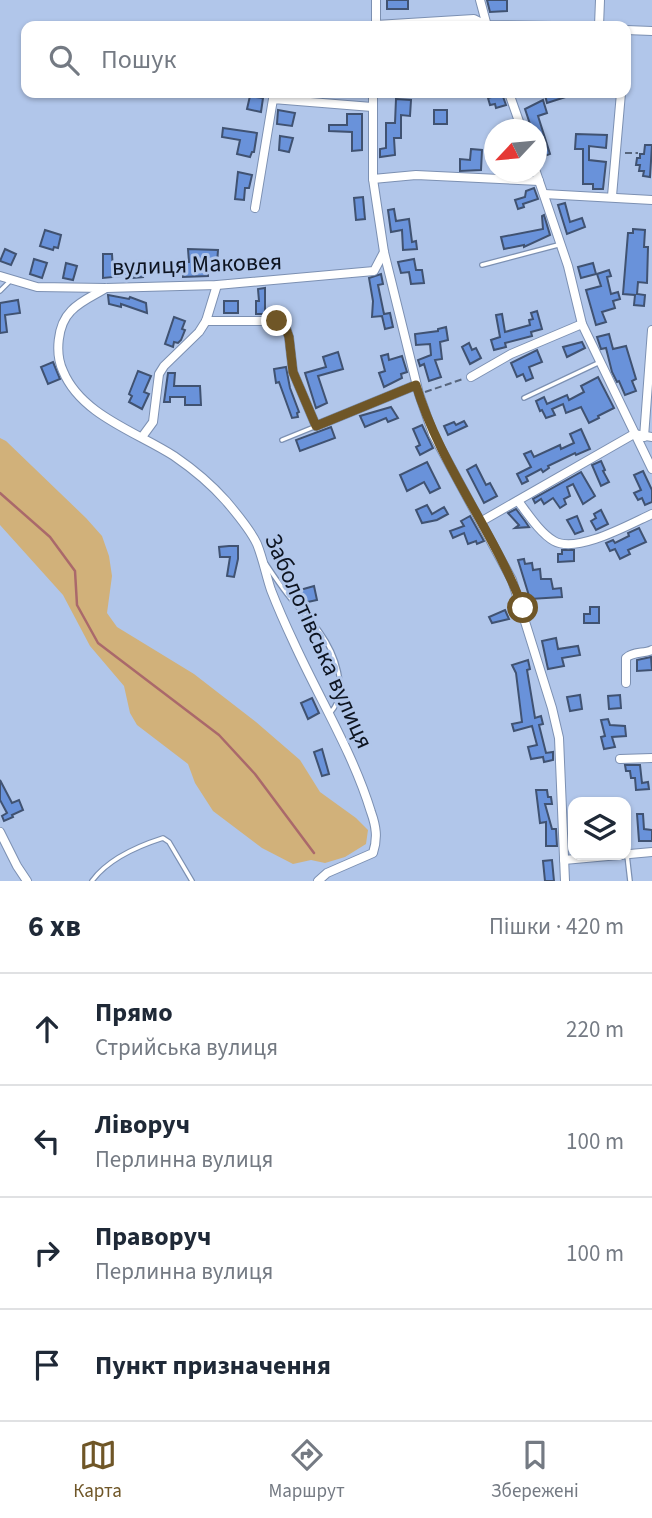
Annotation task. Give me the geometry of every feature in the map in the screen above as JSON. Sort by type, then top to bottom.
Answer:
[{"type":"street","points":[[376,0],[376,21]]},
{"type":"street","points":[[480,0],[485,21]]},
{"type":"street","points":[[599,21],[600,0]]},
{"type":"street","points":[[446,21],[478,21]]},
{"type":"street","points":[[631,30],[652,31]]},
{"type":"street","points":[[373,98],[373,179],[384,252],[418,389],[433,435],[482,521],[520,599],[552,708],[559,738],[565,881]]},
{"type":"street","points":[[511,98],[518,119]]},
{"type":"street","points":[[612,196],[621,98]]},
{"type":"street","points":[[255,208],[273,99],[372,107]]},
{"type":"street","points":[[373,179],[416,175],[484,178]]},
{"type":"street","points":[[539,182],[561,245],[582,324],[652,469]]},
{"type":"street","points":[[544,194],[652,200]]},
{"type":"street","name":"вулиця Маковея","points":[[0,276],[37,287],[217,285],[373,271],[384,252]]},
{"type":"street","points":[[142,438],[153,422],[159,374],[199,332],[206,321],[217,285]]},
{"type":"street","name":"Заболотівська вулиця","points":[[106,288],[71,311],[65,320],[60,334],[61,368],[71,387],[86,403],[201,476],[226,501],[247,528],[295,646],[348,752],[371,811],[377,843],[373,853],[327,873],[318,881]]},
{"type":"street","points":[[206,321],[277,321],[285,326],[293,372],[316,426],[418,389]]},
{"type":"street","points":[[471,377],[511,354],[582,324]]},
{"type":"street","points":[[482,521],[634,433],[648,437],[652,330]]},
{"type":"street","points":[[518,501],[547,536],[559,543],[568,544],[596,539],[652,514]]},
{"type":"street","points":[[626,683],[626,658],[652,650]]},
{"type":"street","points":[[620,759],[652,758]]},
{"type":"street","points":[[0,832],[27,881]]},
{"type":"street","points":[[631,855],[652,852]]},
{"type":"street","points":[[564,860],[568,860]]},
{"type":"lane","points":[[482,265],[561,245]]},
{"type":"lane","points":[[0,291],[11,280]]},
{"type":"lane","points":[[524,398],[600,362]]},
{"type":"lane","points":[[282,440],[316,426]]},
{"type":"lane","points":[[261,557],[329,646],[339,671],[340,687],[339,700],[332,712],[329,712]]},
{"type":"lane","points":[[92,881],[116,859],[163,838],[169,842],[192,881]]},
{"type":"lane","points":[[628,860],[630,881]]},
{"type":"path","points":[[617,152],[638,153]]},
{"type":"path","points":[[418,389],[471,377]]},
{"type":"shaded area","points":[[0,438],[102,536],[112,576],[107,613],[117,627],[194,674],[300,760],[320,792],[368,830],[366,844],[345,857],[325,863],[311,860],[293,864],[262,848],[213,811],[195,783],[188,764],[137,725],[130,713],[124,686],[90,646],[63,595],[0,525]]},
{"type":"building","points":[[387,0],[408,0],[408,9],[387,9]]},
{"type":"building","points":[[487,0],[507,0],[507,11],[490,12]]},
{"type":"building","points":[[250,98],[263,98],[261,112],[247,109]]},
{"type":"building","points":[[488,98],[503,98],[506,105],[496,108],[495,104],[490,105]]},
{"type":"building","points":[[546,98],[563,98],[547,103]]},
{"type":"building","points":[[396,99],[411,100],[410,116],[401,115],[401,138],[394,138],[395,155],[380,157],[380,149],[386,148],[386,123],[395,123]]},
{"type":"building","points":[[543,100],[547,113],[538,116],[539,119],[528,119],[525,109]]},
{"type":"building","points":[[278,110],[295,113],[292,126],[277,124]]},
{"type":"building","points":[[434,110],[447,110],[447,124],[434,124]]},
{"type":"building","points":[[347,114],[362,114],[362,150],[352,151],[352,132],[329,131],[329,125],[347,125]]},
{"type":"building","points":[[223,128],[257,133],[254,152],[250,157],[237,154],[240,140],[222,137]]},
{"type":"building","points":[[576,134],[607,135],[606,148],[589,146],[589,160],[606,162],[603,189],[593,189],[593,184],[583,184],[583,149],[575,149]]},
{"type":"building","points":[[280,136],[293,138],[289,152],[279,150]]},
{"type":"building","points":[[645,145],[652,145],[650,177],[643,176],[644,171],[639,171],[640,165],[636,165],[637,158],[644,154]]},
{"type":"building","points":[[471,149],[482,150],[481,170],[460,171],[460,159],[470,160]]},
{"type":"building","points":[[238,172],[252,175],[249,188],[245,188],[244,200],[235,199]]},
{"type":"building","points":[[534,188],[538,199],[523,204],[524,207],[518,209],[515,200],[525,197],[526,191]]},
{"type":"building","points":[[363,197],[365,219],[356,220],[354,198]]},
{"type":"building","points":[[565,203],[570,222],[582,218],[585,227],[567,234],[558,205]]},
{"type":"building","points":[[394,209],[396,221],[409,219],[412,242],[416,241],[417,249],[403,250],[402,230],[391,232],[388,210]]},
{"type":"building","points":[[544,215],[550,235],[524,247],[504,249],[501,237],[543,229]]},
{"type":"building","points":[[633,229],[645,230],[644,247],[648,247],[647,283],[638,282],[637,294],[645,295],[644,306],[634,305],[635,295],[623,294],[628,233],[633,233]]},
{"type":"building","points":[[45,230],[61,235],[58,248],[54,247],[53,250],[40,246]]},
{"type":"building","points":[[5,249],[16,254],[11,265],[0,261]]},
{"type":"building","points":[[188,249],[218,250],[217,264],[208,263],[208,276],[183,277],[183,262],[189,262]]},
{"type":"building","points":[[103,254],[112,254],[113,271],[141,266],[143,277],[133,278],[133,275],[103,278]]},
{"type":"building","points":[[34,259],[47,263],[42,278],[30,274]]},
{"type":"building","points":[[414,259],[416,270],[422,270],[424,283],[411,284],[409,272],[401,273],[398,262]]},
{"type":"building","points":[[66,263],[77,266],[73,280],[63,278]]},
{"type":"building","points":[[593,263],[596,274],[581,278],[578,267]]},
{"type":"building","points":[[609,270],[611,276],[607,277],[611,294],[618,292],[620,299],[613,301],[615,308],[602,312],[606,322],[596,325],[586,290],[601,286],[597,274]]},
{"type":"building","points":[[381,274],[383,284],[378,285],[384,314],[390,313],[393,327],[385,329],[382,316],[372,317],[373,301],[369,278]]},
{"type":"building","points":[[265,288],[265,314],[256,314],[258,289]]},
{"type":"building","points":[[108,295],[130,297],[146,303],[147,313],[121,304],[121,307],[109,304]]},
{"type":"building","points":[[18,300],[20,313],[5,315],[7,332],[0,333],[0,303]]},
{"type":"building","points":[[224,301],[238,301],[238,313],[224,313]]},
{"type":"building","points":[[537,311],[542,329],[531,332],[532,336],[505,343],[506,347],[494,350],[491,340],[500,337],[496,315],[502,314],[505,332],[530,325],[529,320],[533,319],[531,313]]},
{"type":"building","points":[[174,317],[185,321],[182,329],[185,330],[181,340],[174,342],[173,347],[165,344]]},
{"type":"building","points":[[446,327],[448,340],[440,342],[442,359],[435,360],[441,377],[429,381],[424,364],[420,366],[418,360],[431,355],[430,344],[416,345],[415,334],[438,331]]},
{"type":"building","points":[[609,334],[613,349],[626,346],[636,379],[632,381],[636,391],[625,395],[612,372],[606,348],[601,349],[597,337]]},
{"type":"building","points":[[582,342],[585,348],[567,357],[563,347]]},
{"type":"building","points":[[469,343],[472,350],[476,348],[481,358],[470,364],[462,347]]},
{"type":"building","points":[[537,350],[542,362],[529,367],[533,378],[526,381],[523,374],[517,377],[511,363]]},
{"type":"building","points":[[338,352],[343,369],[318,376],[327,403],[316,408],[305,373],[326,367],[323,357]]},
{"type":"building","points":[[388,354],[389,360],[402,356],[407,372],[401,374],[402,378],[384,387],[379,373],[385,371],[381,356]]},
{"type":"building","points":[[53,362],[60,379],[48,384],[41,367]]},
{"type":"building","points":[[286,367],[299,412],[298,417],[292,418],[279,382],[276,383],[274,369]]},
{"type":"building","points":[[138,371],[151,376],[144,392],[149,394],[142,409],[129,402],[132,396],[129,394]]},
{"type":"building","points":[[168,373],[175,373],[174,386],[200,386],[201,405],[185,405],[185,397],[170,397],[170,402],[164,402]]},
{"type":"building","points":[[598,377],[614,408],[598,416],[599,418],[589,423],[581,407],[566,413],[563,404],[552,409],[555,415],[546,418],[542,410],[540,411],[536,401],[544,397],[547,404],[567,395],[569,400],[584,392],[581,386]]},
{"type":"building","points":[[391,407],[398,418],[388,422],[386,418],[365,427],[360,416]]},
{"type":"building","points":[[464,421],[467,426],[448,435],[444,426]]},
{"type":"building","points":[[422,425],[433,448],[420,455],[416,447],[420,445],[413,429]]},
{"type":"building","points":[[331,427],[335,438],[300,451],[296,440]]},
{"type":"building","points":[[581,429],[590,449],[548,466],[543,472],[541,469],[526,477],[528,481],[522,484],[517,474],[531,467],[524,454],[531,451],[534,457],[560,445],[561,449],[574,443],[570,434]]},
{"type":"building","points":[[601,461],[609,482],[601,486],[592,465]]},
{"type":"building","points":[[427,462],[440,488],[430,493],[424,482],[407,491],[400,475]]},
{"type":"building","points":[[476,465],[486,485],[490,483],[497,496],[484,503],[467,470]]},
{"type":"building","points":[[643,471],[652,490],[652,502],[645,505],[642,498],[638,500],[634,493],[641,490],[634,475]]},
{"type":"building","points":[[581,472],[595,496],[583,504],[573,484],[567,487],[570,496],[564,499],[566,504],[560,508],[553,498],[544,504],[541,499],[535,503],[533,499]]},
{"type":"building","points":[[427,505],[432,514],[444,507],[448,514],[422,523],[416,510]]},
{"type":"building","points":[[516,509],[529,527],[515,528],[519,525],[508,513]]},
{"type":"building","points":[[601,510],[608,524],[596,530],[591,521],[596,518],[594,514]]},
{"type":"building","points":[[470,516],[484,541],[477,544],[476,541],[468,544],[464,533],[453,538],[450,531],[464,526],[461,521]]},
{"type":"building","points":[[577,516],[583,531],[575,534],[567,520]]},
{"type":"building","points":[[639,528],[646,542],[628,550],[630,554],[620,559],[615,549],[610,551],[606,543],[613,540],[615,543]]},
{"type":"building","points":[[238,546],[234,577],[227,576],[230,557],[220,557],[219,547]]},
{"type":"building","points":[[562,550],[574,550],[574,561],[558,562],[558,554],[562,554]]},
{"type":"building","points":[[524,559],[525,564],[532,563],[533,570],[540,569],[541,579],[551,579],[553,589],[561,588],[562,597],[530,599],[518,560]]},
{"type":"building","points":[[314,586],[317,600],[303,603],[300,590]]},
{"type":"building","points":[[590,607],[599,607],[599,623],[584,623],[584,614],[590,614]]},
{"type":"building","points":[[505,610],[509,619],[492,623],[489,617]]},
{"type":"building","points":[[556,638],[558,649],[578,646],[580,655],[562,658],[564,666],[548,669],[542,641]]},
{"type":"building","points":[[651,657],[652,670],[637,671],[637,660]]},
{"type":"building","points":[[528,660],[530,669],[527,670],[535,718],[541,716],[543,724],[539,725],[546,753],[553,752],[553,760],[544,762],[543,757],[531,759],[528,747],[537,745],[532,726],[514,731],[512,724],[522,722],[516,673],[512,665]]},
{"type":"building","points":[[580,695],[582,709],[570,711],[567,697]]},
{"type":"building","points":[[620,695],[621,708],[609,709],[608,696]]},
{"type":"building","points":[[312,698],[319,713],[308,719],[301,703]]},
{"type":"building","points":[[608,719],[610,725],[625,726],[626,736],[612,737],[615,747],[604,749],[601,737],[605,736],[601,720]]},
{"type":"building","points":[[322,749],[329,774],[322,776],[314,752]]},
{"type":"building","points":[[625,765],[640,765],[642,783],[648,782],[649,789],[636,790],[635,778],[631,778]]},
{"type":"building","points":[[0,780],[12,803],[19,800],[23,810],[4,821],[2,816],[7,813],[0,800]]},
{"type":"building","points":[[536,790],[547,790],[548,797],[551,797],[552,804],[545,804],[552,829],[556,829],[557,846],[546,846],[546,822],[540,823]]},
{"type":"building","points":[[637,814],[643,814],[644,829],[652,830],[652,841],[639,841]]},
{"type":"building","points":[[552,860],[554,881],[545,881],[543,861]]},
{"type":"waterway","points":[[0,493],[50,537],[75,571],[77,605],[98,643],[219,735],[255,774],[314,853]]},
{"type":"route","points":[[277,321],[285,326],[293,372],[316,426],[416,385],[433,435],[482,521],[523,608]]}]
